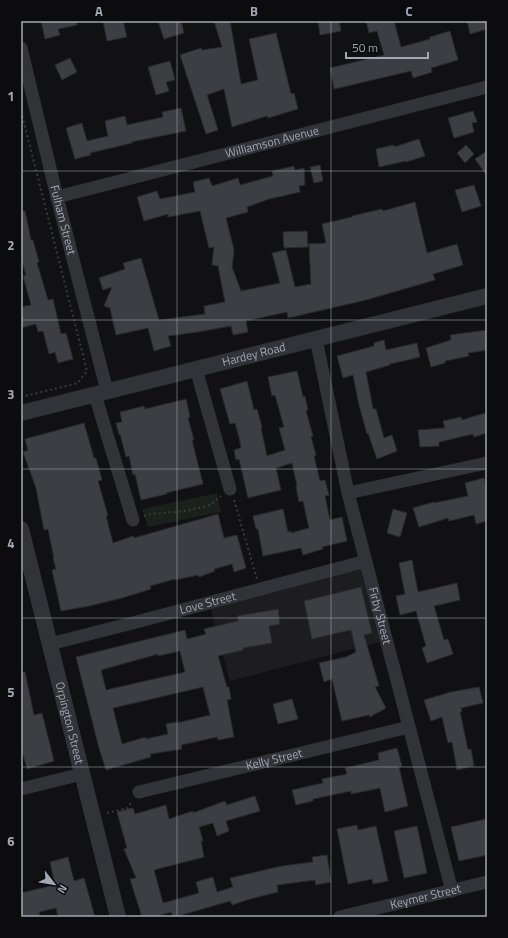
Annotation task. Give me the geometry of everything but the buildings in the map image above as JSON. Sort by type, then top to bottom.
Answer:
[{"type":"street","name":"Fulham Street","points":[[21,48],[57,197],[101,393],[133,520]]},
{"type":"street","name":"Williamson Avenue","points":[[57,197],[487,87]]},
{"type":"street","name":"Hardey Road","points":[[21,413],[487,296]]},
{"type":"street","name":"Firby Street","points":[[316,339],[348,493],[452,891]]},
{"type":"street","points":[[196,369],[230,489]]},
{"type":"street","points":[[348,493],[487,463]]},
{"type":"street","name":"Orpington Street","points":[[21,529],[118,917]]},
{"type":"street","name":"Love Street","points":[[50,644],[366,561]]},
{"type":"street","name":"Kelly Street","points":[[139,792],[409,727]]},
{"type":"street","points":[[21,789],[82,774]]},
{"type":"street","name":"Keymer Street","points":[[340,917],[487,882]]},
{"type":"path","points":[[21,111],[87,371],[78,383],[21,397]]},
{"type":"path","points":[[133,520],[150,514],[187,511],[210,505],[230,489],[260,589]]},
{"type":"path","points":[[107,813],[128,808],[139,792]]},
{"type":"shaded area","points":[[217,493],[221,512],[148,527],[142,509]]},
{"type":"shaded area","points":[[366,561],[387,640],[230,681],[209,603]]}]
